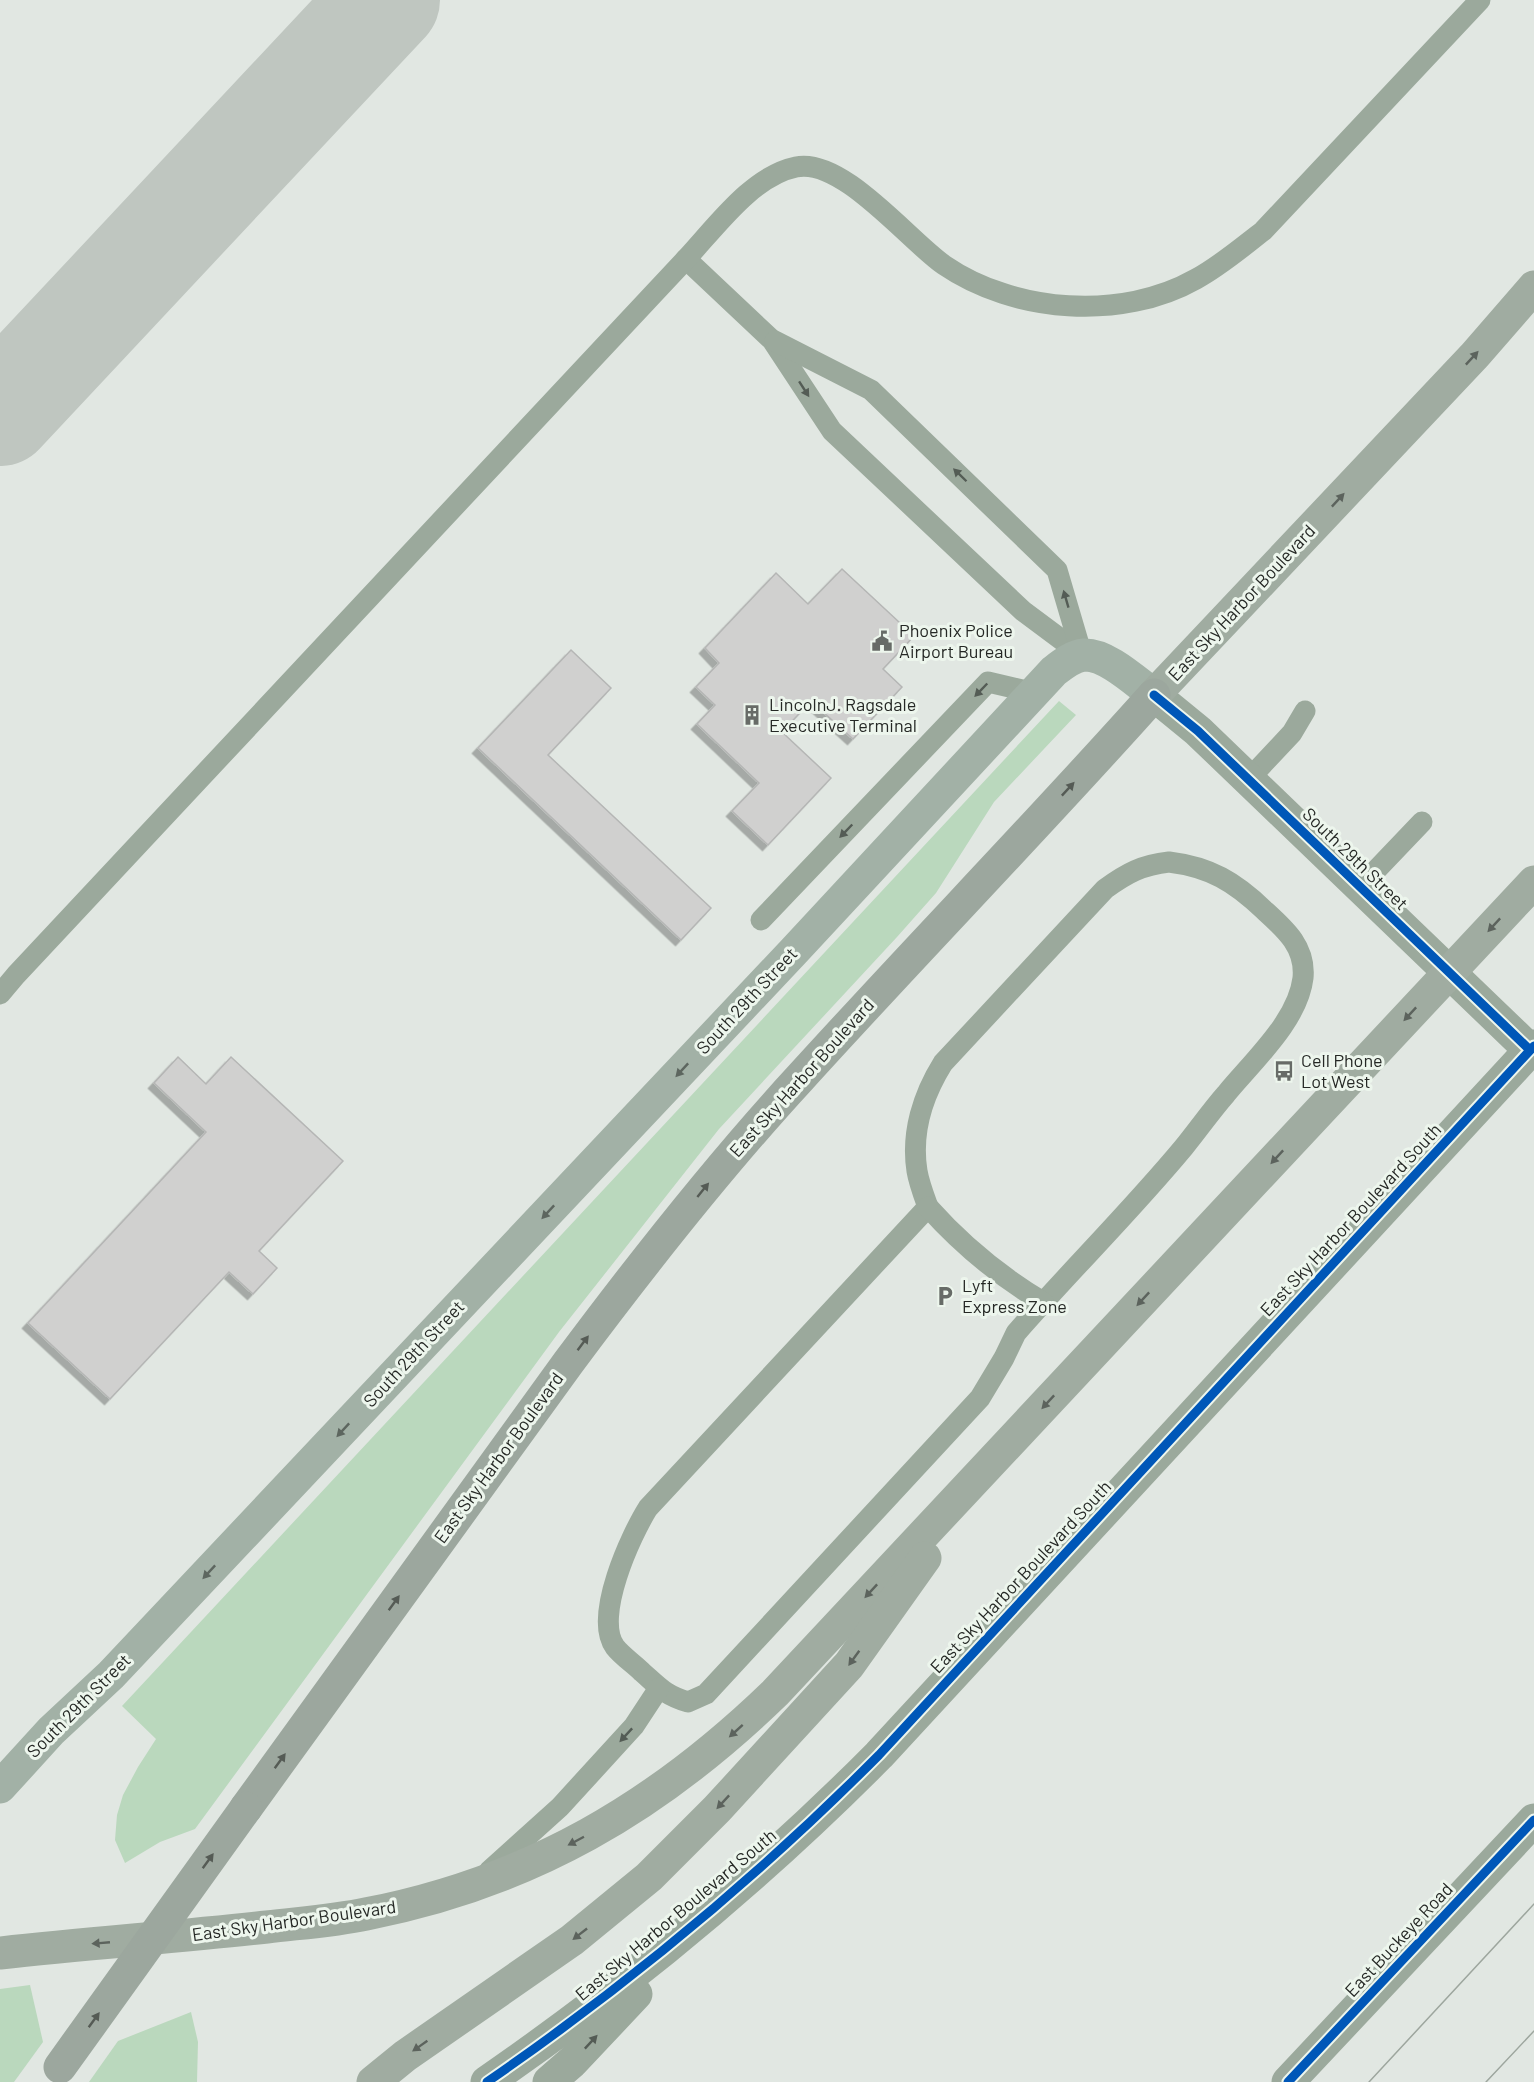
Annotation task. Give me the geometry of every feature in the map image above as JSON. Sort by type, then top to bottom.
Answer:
[{"type":"highway","name":"East Sky Harbor Boulevard","points":[[55,2075],[568,1363],[705,1188],[798,1079],[1154,695]]},
{"type":"main road","name":"East Sky Harbor Boulevard","points":[[1154,695],[1475,355],[1534,286]]},
{"type":"main road","name":"South 29th Street","points":[[0,1786],[51,1731],[111,1675],[794,951],[1054,671],[1065,662],[1082,655],[1101,658],[1154,695]]},
{"type":"main road","name":"East Sky Harbor Boulevard","points":[[0,1953],[197,1935],[355,1916],[434,1898],[513,1871],[575,1842],[640,1804],[707,1755],[775,1693],[1534,882]]},
{"type":"main road","points":[[373,2082],[405,2056],[572,1940],[649,1877],[683,1844],[849,1665],[998,1456]]},
{"type":"street","name":"South 29th Street","points":[[1154,695],[1198,731],[1532,1048]]},
{"type":"street","name":"East Sky Harbor Boulevard South","points":[[487,2082],[601,2001],[722,1903],[829,1805],[879,1755],[1532,1048]]},
{"type":"street","name":"East Buckeye Road","points":[[1288,2082],[1534,1820]]},
{"type":"street","points":[[549,2082],[572,2062],[722,1903]]},
{"type":"lane","points":[[0,994],[15,975],[686,259],[761,182],[781,171],[798,166],[820,169],[840,177],[860,190],[945,265],[979,284],[1049,304],[1088,308],[1125,303],[1160,294],[1196,280],[1230,258],[1263,231],[1480,0]]},
{"type":"lane","points":[[686,259],[772,340],[832,431],[1023,611],[1082,655]]},
{"type":"lane","points":[[772,340],[872,390],[1057,570],[1082,655]]},
{"type":"lane","points":[[761,920],[988,682],[1035,693]]},
{"type":"lane","points":[[1248,780],[1292,733],[1305,711]]},
{"type":"lane","points":[[1360,886],[1422,822]]},
{"type":"lane","points":[[928,1207],[648,1508],[636,1527],[625,1551],[608,1615],[609,1633],[615,1646],[659,1688],[670,1697],[688,1702],[706,1694],[980,1398],[1016,1333],[1184,1147],[1271,1041],[1292,1009],[1303,980],[1304,966],[1301,954],[1288,933],[1248,894],[1221,876],[1186,864],[1169,862],[1149,864],[1105,889],[966,1037],[943,1063],[931,1082],[918,1124],[915,1147],[917,1172],[928,1207],[944,1225],[1012,1283],[1043,1302]]},
{"type":"lane","points":[[471,1886],[560,1807],[634,1726],[659,1688]]},
{"type":"green space","points":[[1059,701],[1076,715],[994,802],[936,893],[719,1129],[559,1332],[195,1829],[160,1842],[125,1863],[115,1840],[117,1815],[123,1795],[156,1739],[122,1706]]},
{"type":"green space","points":[[30,1985],[43,2042],[14,2082],[0,2082],[0,1989]]},
{"type":"green space","points":[[191,2012],[198,2042],[197,2082],[89,2082],[118,2041]]},
{"type":"building","name":"LincolnJ. Ragsdale Executive Terminal","points":[[842,569],[914,636],[883,669],[902,687],[853,739],[811,701],[782,732],[831,778],[768,845],[732,811],[759,783],[697,724],[715,705],[696,687],[719,663],[705,648],[776,573],[808,604]]},
{"type":"building","points":[[571,650],[611,688],[548,755],[711,908],[681,940],[478,748]]},
{"type":"building","points":[[178,1057],[206,1084],[231,1057],[343,1161],[259,1251],[277,1268],[253,1294],[229,1272],[110,1399],[28,1323],[206,1132],[154,1083]]},
{"type":"taxiway","points":[[0,412],[386,0]]},
{"type":"tram line","points":[[1369,2082],[1534,1904]]},
{"type":"tram line","points":[[1486,2082],[1534,2031]]},
{"type":"cycle path","points":[[1154,695],[1198,731],[1530,1050]]},
{"type":"cycle path","points":[[487,2082],[591,2007],[691,1928],[787,1844],[879,1755],[1534,1046]]},
{"type":"cycle path","points":[[1288,2082],[1534,1820]]},
{"type":"place","name":"Phoenix Police Airport Bureau","points":[[882,641]]},
{"type":"place","name":"LincolnJ. Ragsdale Executive Terminal","points":[[752,715]]},
{"type":"place","name":"Cell Phone Lot West","points":[[1284,1071]]},
{"type":"place","name":"Lyft Express Zone","points":[[945,1296]]}]
